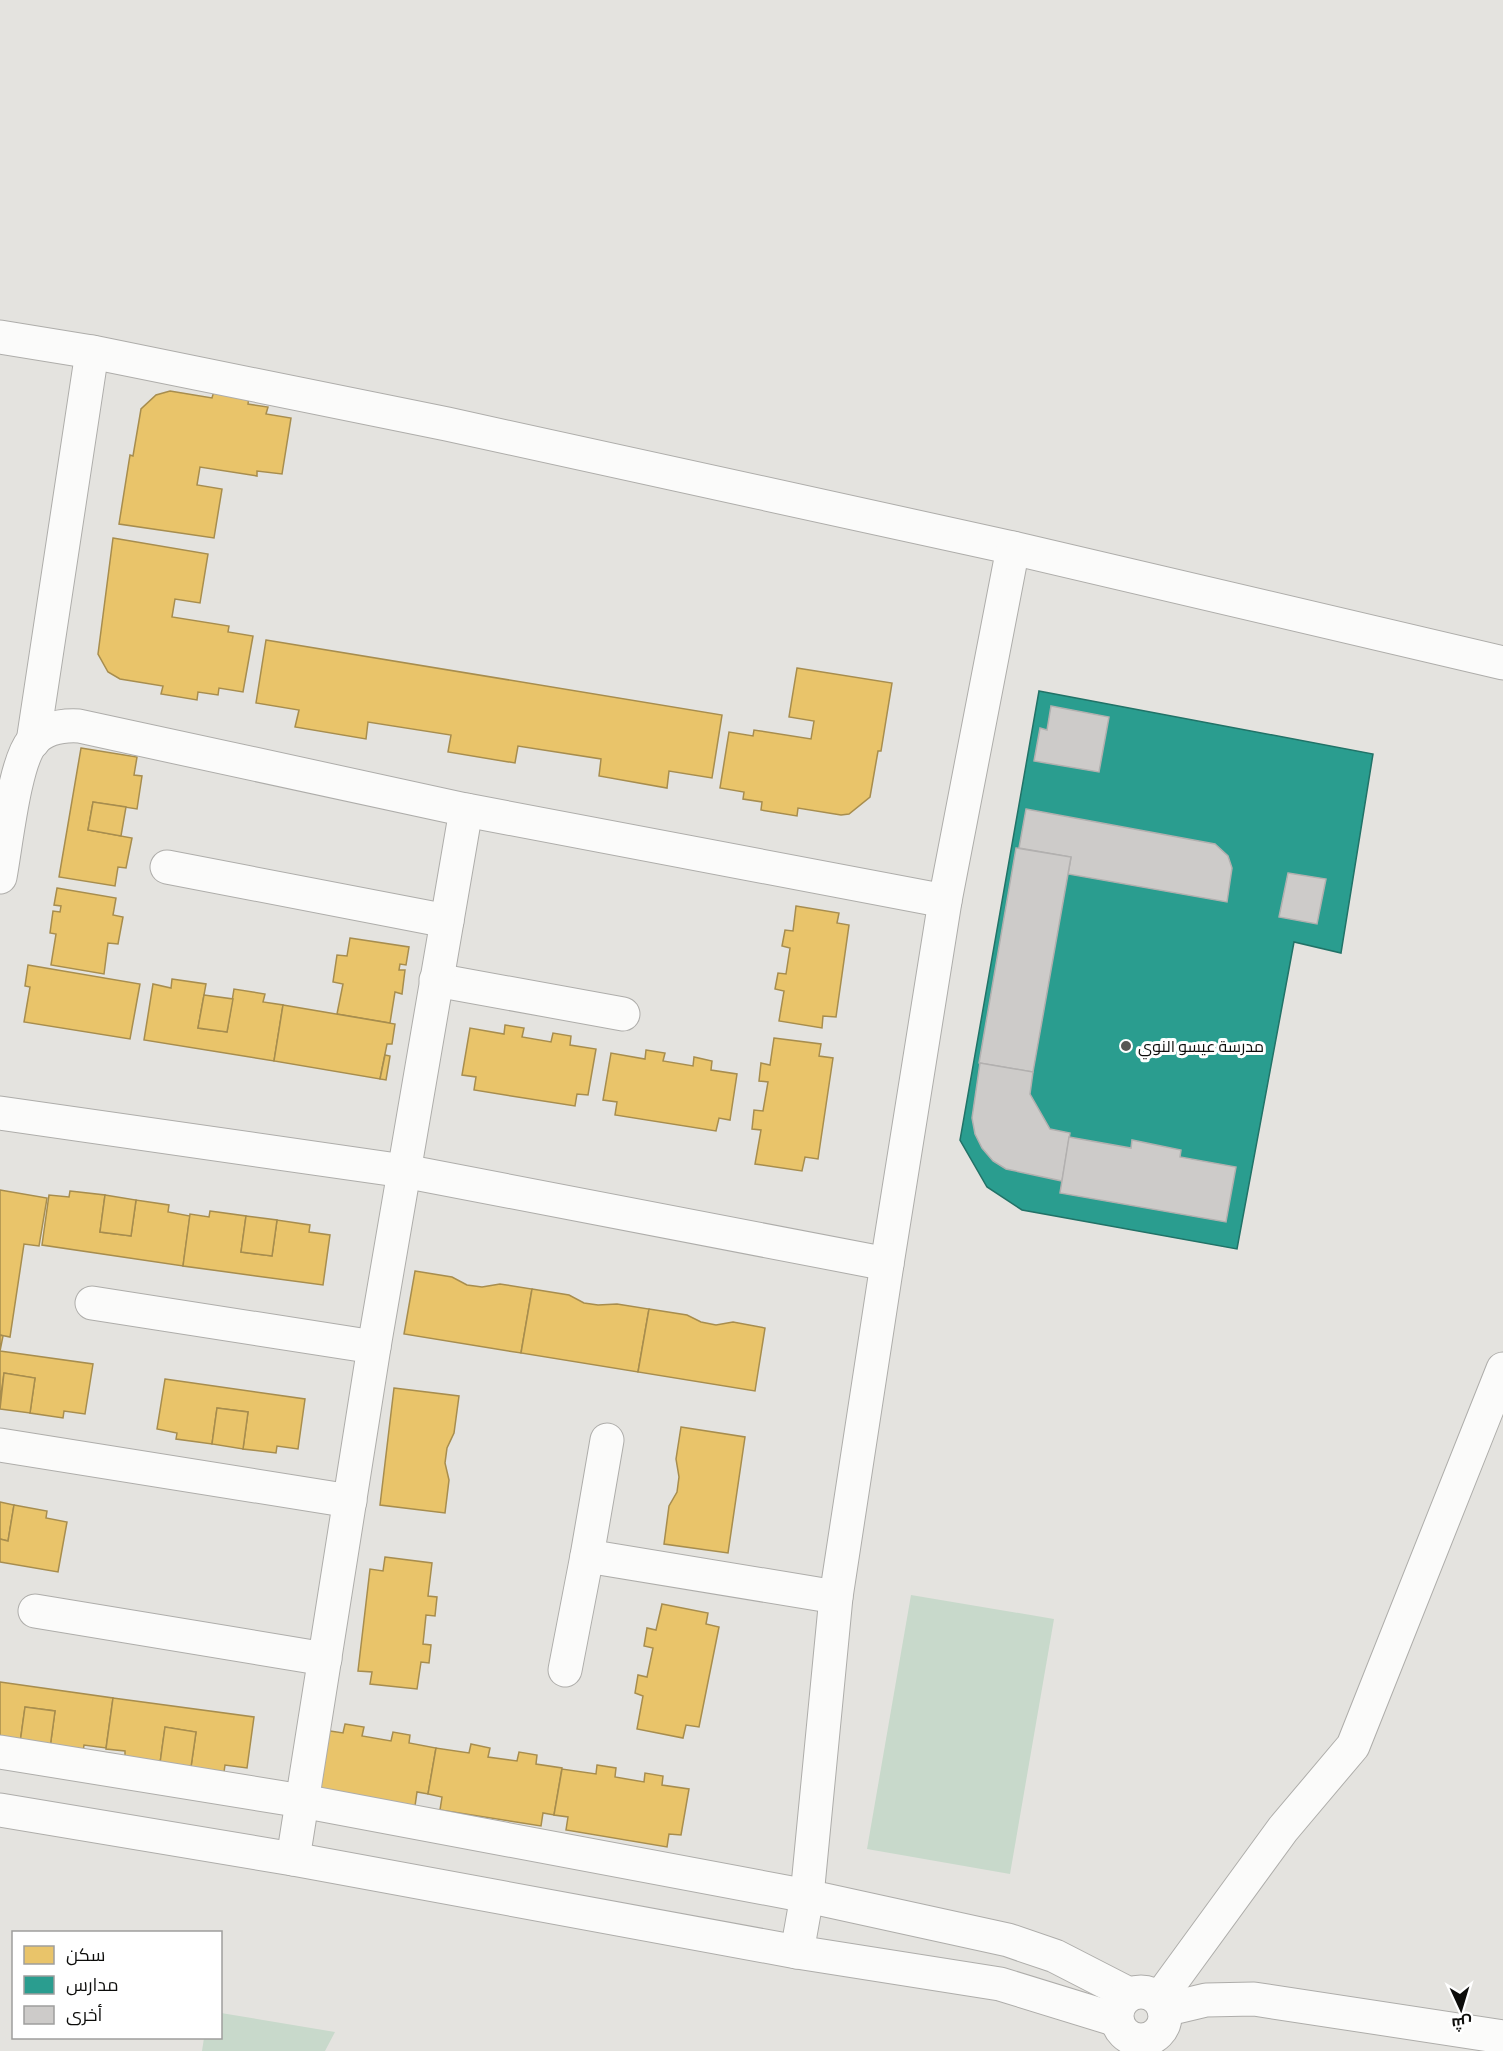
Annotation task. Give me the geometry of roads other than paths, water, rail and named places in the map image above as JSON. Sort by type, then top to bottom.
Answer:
[{"type":"street","points":[[0,337],[92,352],[447,424],[1014,548],[1503,663]]},
{"type":"street","points":[[0,877],[6,818],[21,766],[33,742],[92,352]]},
{"type":"street","points":[[797,1952],[807,1896],[836,1597],[887,1264],[945,901],[1014,548]]},
{"type":"street","points":[[33,742],[54,728],[79,726],[466,810],[945,901]]},
{"type":"street","points":[[293,1858],[374,1347],[466,810]]},
{"type":"street","points":[[167,867],[447,921]]},
{"type":"street","points":[[436,980],[623,1014]]},
{"type":"street","points":[[0,1113],[404,1171],[887,1264]]},
{"type":"street","points":[[92,1304],[374,1347]]},
{"type":"street","points":[[1136,2019],[1283,1829],[1353,1746],[1503,1369]]},
{"type":"street","points":[[565,1670],[607,1440]]},
{"type":"street","points":[[0,1445],[350,1501]]},
{"type":"street","points":[[587,1556],[836,1597]]},
{"type":"street","points":[[35,1611],[325,1659]]},
{"type":"street","points":[[0,1752],[302,1801],[807,1896],[1008,1940],[1055,1956],[1136,2019]]},
{"type":"street","points":[[0,1810],[293,1858],[797,1952],[1000,1984],[1136,2019],[1206,2000],[1254,1999],[1503,2037]]},
{"type":"place","name":"مدرسة عيسو النوي","points":[[1126,1046]]}]
